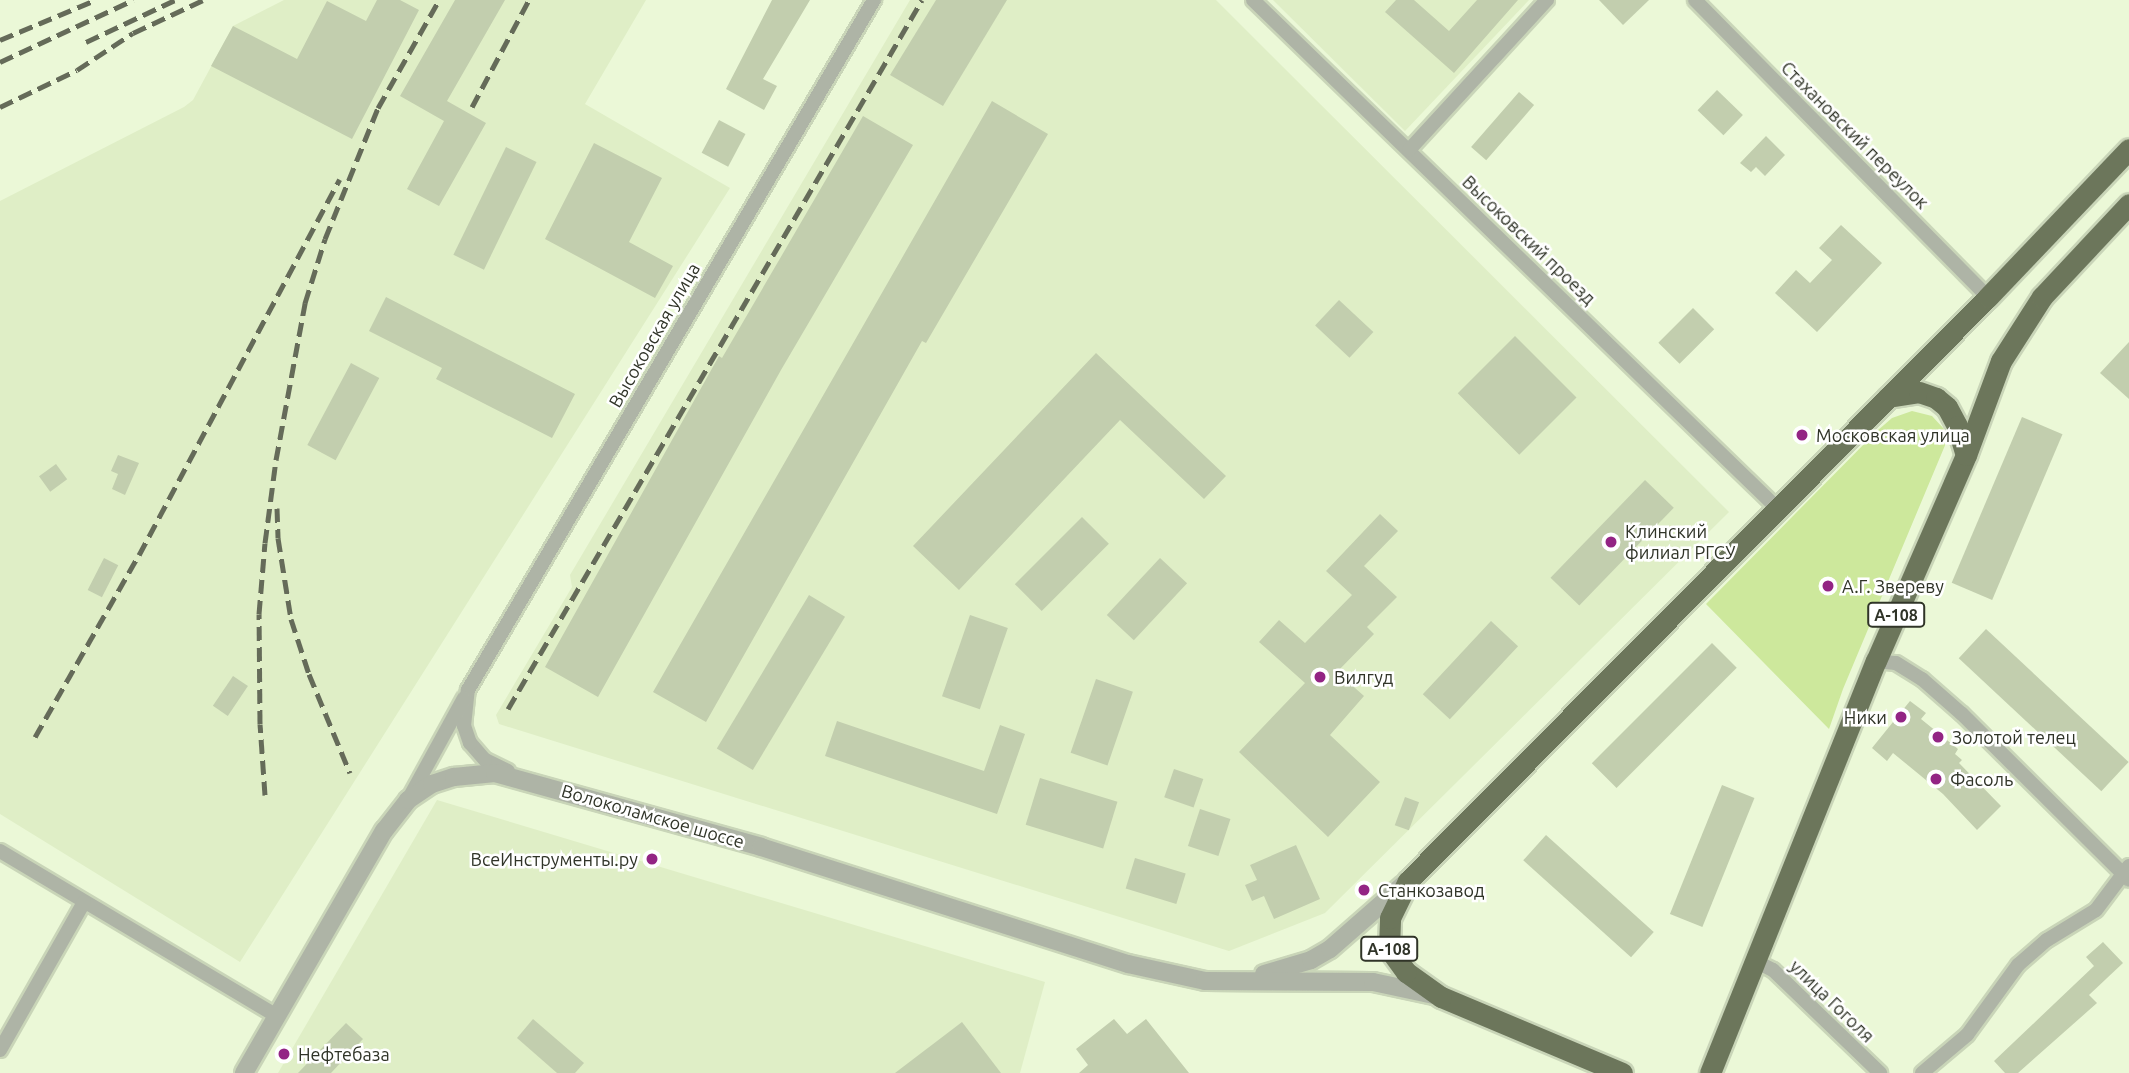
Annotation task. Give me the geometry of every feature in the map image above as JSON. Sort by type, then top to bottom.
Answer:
[{"type":"highway","name":"А-108","points":[[1622,1073],[1441,997],[1406,972],[1389,949],[1390,918],[1408,881],[1988,297],[2129,149]]},
{"type":"highway","name":"А-108","points":[[1698,1073],[1713,1066],[1876,661],[1966,455],[2001,361],[2042,297],[2129,204]]},
{"type":"highway","points":[[1888,397],[1919,392],[1936,398],[1952,416],[1966,455]]},
{"type":"street","name":"Высоковская улица","points":[[408,800],[468,690],[874,0]]},
{"type":"street","name":"Высоковский проезд","points":[[1253,0],[1777,508]]},
{"type":"street","points":[[1409,150],[1547,0]]},
{"type":"street","name":"Стахановский переулок","points":[[1695,0],[1988,297]]},
{"type":"street","points":[[1876,661],[1896,663],[1942,696],[2126,873],[2096,910],[2047,940],[2018,965],[1967,1035],[1922,1073]]},
{"type":"street","name":"Высоковская улица","points":[[468,690],[464,726],[470,743],[485,760],[522,778]]},
{"type":"street","name":"Волоколамское шоссе","points":[[244,1073],[384,831],[408,800],[432,784],[454,777],[495,773],[522,778],[761,847],[1128,964],[1205,981],[1373,982],[1441,997]]},
{"type":"street","points":[[0,851],[277,1016]]},
{"type":"street","name":"Волоколамское шоссе","points":[[1205,981],[1260,975],[1311,960],[1330,949],[1408,881]]},
{"type":"street","points":[[0,1050],[84,902]]},
{"type":"street","name":"улица Гоголя","points":[[1755,961],[1765,963],[1773,970],[1880,1073]]},
{"type":"shaded area","points":[[284,0],[646,0],[585,104],[730,188],[240,962],[0,814],[0,201],[184,107],[193,100],[233,26]]},
{"type":"shaded area","points":[[910,0],[1216,0],[1729,512],[1325,913],[1229,951],[499,724],[496,715],[572,587],[570,575]]},
{"type":"shaded area","points":[[1273,0],[1529,0],[1405,131]]},
{"type":"shaded area","points":[[437,800],[1045,982],[1020,1073],[278,1073]]},
{"type":"green space","points":[[1912,411],[1932,416],[1944,429],[1946,443],[1843,689],[1829,729],[1706,604],[1877,431],[1892,418]]},
{"type":"building","points":[[377,0],[400,0],[419,10],[352,139],[211,66],[233,26],[297,59],[327,1],[366,21]]},
{"type":"building","points":[[455,0],[505,0],[447,101],[486,123],[439,206],[407,189],[444,121],[400,96]]},
{"type":"building","points":[[772,0],[810,0],[763,79],[777,86],[764,110],[726,89]]},
{"type":"building","points":[[936,0],[1007,0],[943,106],[890,75]]},
{"type":"building","points":[[1396,0],[1414,0],[1449,31],[1477,0],[1518,0],[1454,73],[1385,12]]},
{"type":"building","points":[[1599,0],[1649,0],[1623,25]]},
{"type":"building","points":[[1717,90],[1743,115],[1723,135],[1698,110]]},
{"type":"building","points":[[1519,92],[1534,105],[1486,160],[1471,147]]},
{"type":"building","points":[[992,101],[1048,134],[926,343],[922,341],[706,722],[653,692]]},
{"type":"building","points":[[863,116],[913,145],[781,370],[598,697],[545,667],[719,356],[722,358]]},
{"type":"building","points":[[719,120],[745,134],[728,167],[702,153]]},
{"type":"building","points":[[1766,136],[1785,155],[1765,176],[1756,167],[1751,172],[1740,163]]},
{"type":"building","points":[[594,143],[662,178],[629,242],[673,266],[655,298],[545,239]]},
{"type":"building","points":[[506,147],[537,162],[484,270],[453,255]]},
{"type":"building","points":[[1841,225],[1882,263],[1817,332],[1775,293],[1796,270],[1810,283],[1832,260],[1819,248]]},
{"type":"building","points":[[386,297],[575,394],[552,438],[436,379],[442,368],[369,331]]},
{"type":"building","points":[[1339,300],[1373,332],[1350,358],[1315,326]]},
{"type":"building","points":[[1693,308],[1714,329],[1680,364],[1658,343]]},
{"type":"building","points":[[1515,336],[1577,398],[1519,455],[1458,393]]},
{"type":"building","points":[[2129,342],[2129,399],[2100,373]]},
{"type":"building","points":[[1096,353],[1226,476],[1204,499],[1120,420],[959,590],[913,546]]},
{"type":"building","points":[[351,363],[379,378],[336,460],[307,445]]},
{"type":"building","points":[[2022,417],[2063,434],[1992,600],[1952,583]]},
{"type":"building","points":[[118,455],[139,463],[125,495],[112,489],[118,474],[111,471]]},
{"type":"building","points":[[56,464],[67,479],[50,492],[39,476]]},
{"type":"building","name":"Клинский филиал РГСУ","points":[[1645,480],[1674,508],[1579,606],[1551,578]]},
{"type":"building","points":[[1380,514],[1398,531],[1364,566],[1397,597],[1367,627],[1374,634],[1337,672],[1364,696],[1330,735],[1380,782],[1328,837],[1239,752],[1305,683],[1259,642],[1279,620],[1305,643],[1352,595],[1326,571]]},
{"type":"building","points":[[1082,517],[1109,544],[1042,611],[1015,584]]},
{"type":"building","points":[[104,558],[118,565],[102,597],[88,590]]},
{"type":"building","points":[[1160,558],[1187,583],[1134,640],[1107,615]]},
{"type":"building","points":[[809,595],[845,617],[753,770],[717,748]]},
{"type":"building","points":[[970,615],[1008,628],[980,709],[942,696]]},
{"type":"building","points":[[1491,621],[1518,646],[1450,719],[1423,694]]},
{"type":"building","points":[[1986,629],[2129,762],[2101,791],[1959,658]]},
{"type":"building","points":[[1712,643],[1737,668],[1617,788],[1592,763]]},
{"type":"building","points":[[233,676],[248,686],[228,716],[213,706]]},
{"type":"building","points":[[1096,679],[1133,692],[1107,765],[1071,753]]},
{"type":"building","points":[[1910,701],[1926,713],[1921,719],[1958,749],[1955,754],[1962,760],[1959,763],[2001,806],[1977,830],[1943,794],[1893,753],[1887,761],[1872,748]]},
{"type":"building","points":[[837,721],[984,771],[1000,725],[1025,734],[997,814],[825,756]]},
{"type":"building","points":[[1174,769],[1203,779],[1194,807],[1164,797]]},
{"type":"building","points":[[1040,778],[1117,802],[1103,849],[1026,825]]},
{"type":"building","points":[[1722,785],[1754,798],[1702,927],[1670,914]]},
{"type":"building","points":[[1405,797],[1419,802],[1409,830],[1395,825]]},
{"type":"building","points":[[1200,809],[1230,819],[1218,856],[1188,846]]},
{"type":"building","points":[[1546,835],[1654,932],[1631,957],[1523,860]]},
{"type":"building","points":[[1296,845],[1320,899],[1274,919],[1264,896],[1252,901],[1245,885],[1257,880],[1250,865]]},
{"type":"building","points":[[1135,858],[1186,873],[1176,904],[1126,889]]},
{"type":"building","points":[[2103,942],[2123,963],[2089,995],[2097,1003],[2018,1073],[2005,1073],[1994,1061],[2094,966],[2086,957]]},
{"type":"building","points":[[533,1019],[584,1063],[575,1073],[557,1073],[517,1038]]},
{"type":"building","points":[[1114,1019],[1127,1034],[1146,1019],[1189,1073],[1079,1073],[1088,1065],[1076,1049]]},
{"type":"building","points":[[962,1022],[1001,1073],[895,1073]]},
{"type":"building","points":[[346,1023],[363,1039],[331,1073],[298,1073]]},
{"type":"railway","points":[[0,40],[95,0]]},
{"type":"railway","points":[[0,62],[133,0]]},
{"type":"railway","points":[[86,42],[175,0]]},
{"type":"railway","points":[[0,107],[77,70],[133,33],[203,0]]},
{"type":"railway","points":[[265,795],[260,724],[259,614],[276,460],[305,303],[325,239],[378,108],[439,0]]},
{"type":"railway","points":[[472,107],[529,0]]},
{"type":"railway","points":[[508,709],[922,0]]},
{"type":"railway","points":[[35,737],[139,555],[340,179]]},
{"type":"railway","points":[[277,508],[278,538],[291,619],[309,674],[350,773]]},
{"type":"place","name":"Московская улица","points":[[1802,435]]},
{"type":"place","name":"Клинский филиал РГСУ","points":[[1611,542]]},
{"type":"place","name":"А.Г. Звереву","points":[[1828,586]]},
{"type":"place","name":"Вилгуд","points":[[1320,677]]},
{"type":"place","name":"Ники","points":[[1901,717]]},
{"type":"place","name":"Золотой телец","points":[[1938,737]]},
{"type":"place","name":"Фасоль","points":[[1936,779]]},
{"type":"place","name":"ВсеИнструменты.ру","points":[[652,859]]},
{"type":"place","name":"Станкозавод","points":[[1364,890]]},
{"type":"place","name":"Нефтебаза","points":[[284,1054]]}]
